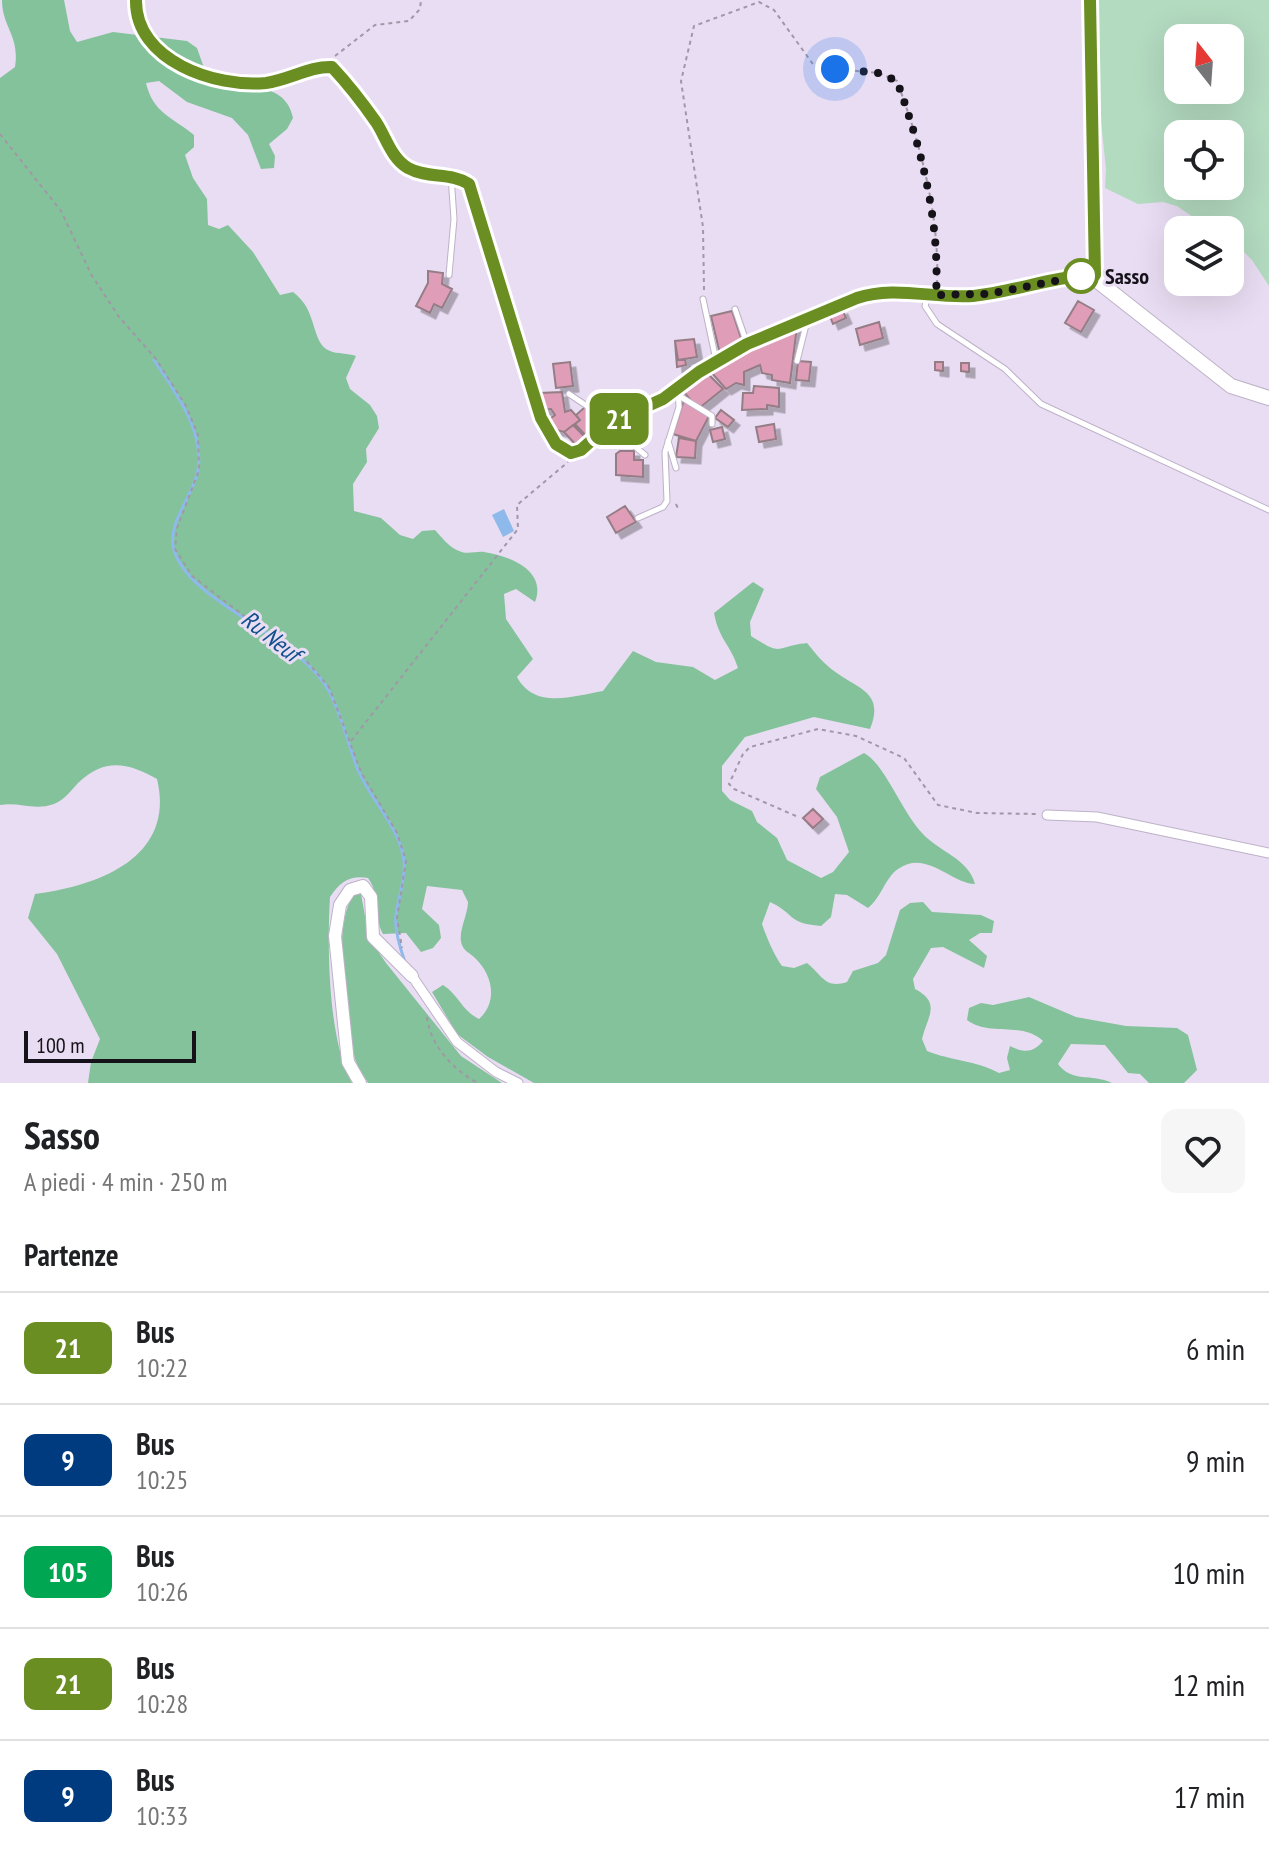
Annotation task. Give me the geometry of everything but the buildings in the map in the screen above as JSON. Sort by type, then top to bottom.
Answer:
[{"type":"main road","points":[[1090,0],[1095,275],[1100,283],[1231,386],[1269,398]]},
{"type":"street","points":[[136,0],[141,28],[150,42],[174,63],[195,73],[262,83],[292,79],[321,67],[332,67],[350,87],[393,154],[408,168],[431,175],[451,175],[469,184],[541,418],[562,450],[571,453],[581,450],[612,422],[680,392],[717,361],[747,344],[876,291],[932,295],[988,294],[1061,278],[1095,275]]},
{"type":"street","points":[[1047,815],[1097,817],[1269,853]]},
{"type":"street","points":[[360,1083],[348,1062],[335,936],[340,905],[350,890],[363,886],[371,897],[373,937],[412,976],[457,1042],[496,1072],[518,1083]]},
{"type":"lane","points":[[449,275],[454,219],[451,175]]},
{"type":"lane","points":[[932,295],[925,306],[937,324],[1005,369],[1041,404],[1269,510]]},
{"type":"lane","points":[[703,299],[717,361]]},
{"type":"lane","points":[[735,309],[747,344]]},
{"type":"lane","points":[[797,361],[802,330],[809,316]]},
{"type":"lane","points":[[638,518],[663,507],[667,501],[667,440],[680,392],[712,416],[712,424]]},
{"type":"lane","points":[[569,394],[612,422],[619,433],[645,455]]},
{"type":"lane","points":[[667,440],[676,468]]},
{"type":"path","points":[[321,67],[375,25],[409,21],[420,9],[421,0]]},
{"type":"path","points":[[703,299],[703,227],[681,81],[685,53],[694,26],[759,1],[774,10],[815,67],[879,73],[897,81],[921,150],[936,246],[932,295]]},
{"type":"path","points":[[0,134],[61,211],[91,274],[119,317],[156,359],[186,406],[198,435],[199,470],[177,528],[175,549],[192,576],[252,622],[296,649],[329,687],[361,772],[397,833],[406,861],[397,918],[402,947]]},
{"type":"path","points":[[351,741],[518,529],[517,505],[581,450]]},
{"type":"path","points":[[796,816],[734,789],[729,784],[731,775],[750,747],[818,729],[856,736],[904,758],[938,805],[977,813],[1047,815]]},
{"type":"green space","points":[[2,0],[64,0],[70,31],[77,42],[113,32],[187,41],[197,48],[209,82],[272,91],[289,106],[293,118],[287,129],[269,144],[275,156],[274,168],[261,169],[248,135],[232,118],[187,102],[159,81],[146,83],[158,108],[194,135],[194,147],[185,155],[193,178],[207,199],[208,225],[219,229],[228,225],[253,252],[280,295],[293,292],[301,300],[324,347],[356,356],[346,378],[350,389],[370,405],[377,416],[379,428],[366,449],[367,462],[353,484],[354,511],[381,518],[400,535],[413,539],[422,531],[435,530],[459,551],[505,557],[531,574],[536,582],[535,602],[516,589],[504,594],[506,619],[533,659],[517,677],[525,687],[534,694],[556,698],[603,691],[633,651],[656,662],[693,667],[715,680],[738,668],[714,613],[753,582],[764,589],[750,622],[751,636],[779,649],[807,643],[830,668],[872,699],[874,717],[870,729],[814,717],[745,737],[722,766],[722,791],[730,800],[752,811],[757,822],[777,838],[787,860],[821,878],[833,872],[849,852],[837,817],[816,789],[820,777],[864,753],[879,767],[922,833],[960,861],[975,884],[928,865],[908,864],[894,873],[868,908],[847,895],[835,894],[831,917],[821,926],[796,920],[770,902],[762,924],[782,966],[794,968],[807,963],[821,977],[840,984],[847,982],[853,971],[878,963],[886,955],[900,910],[910,903],[923,902],[932,912],[981,915],[994,921],[992,933],[980,933],[969,940],[987,956],[984,968],[943,947],[931,948],[913,979],[915,989],[923,994],[930,1005],[922,1039],[927,1051],[999,1073],[1010,1070],[1007,1058],[1010,1046],[1028,1051],[1043,1041],[1025,1032],[976,1025],[967,1020],[969,1008],[981,1003],[993,1005],[1029,997],[1076,1017],[1126,1026],[1177,1028],[1188,1035],[1197,1070],[1184,1083],[1149,1083],[1140,1074],[1128,1073],[1105,1045],[1071,1044],[1058,1064],[1063,1070],[1076,1076],[1112,1083],[534,1083],[488,1057],[457,1034],[432,992],[443,985],[468,1012],[479,1019],[489,1005],[491,988],[486,972],[462,945],[468,902],[462,890],[427,886],[422,909],[439,925],[441,938],[433,948],[421,952],[406,933],[383,934],[372,885],[368,878],[362,877],[346,881],[330,897],[329,966],[334,1019],[344,1065],[352,1083],[88,1083],[91,1062],[100,1039],[57,954],[28,918],[35,894],[83,884],[127,863],[143,848],[155,829],[160,806],[157,779],[136,769],[116,765],[97,769],[54,804],[40,807],[0,805],[0,78],[15,67],[16,56]]},
{"type":"green space","points":[[1097,0],[1269,0],[1269,286],[1244,252],[1244,216],[1192,216],[1177,206],[1163,202],[1138,204],[1105,188],[1106,169],[1097,84]]},
{"type":"green space","points":[[361,894],[369,938],[386,963],[461,1056],[502,1083],[368,1083],[354,1055],[342,972],[343,927],[347,909],[354,895]]},
{"type":"water","points":[[504,509],[514,531],[503,537],[492,515]]},
{"type":"waterway","name":"Ru Neuf","points":[[154,360],[186,412],[197,440],[199,455],[195,480],[174,530],[174,550],[184,569],[201,587],[294,653],[314,671],[329,691],[358,770],[391,825],[401,849],[404,875],[396,921],[405,962]]},
{"type":"bus line","name":"21","points":[[136,0],[135,12],[141,28],[150,42],[174,63],[195,73],[262,83],[292,79],[321,67],[332,67],[378,126],[393,154],[408,168],[431,175],[456,176],[469,184],[541,418],[556,444],[571,453],[581,450],[612,422],[648,408],[699,372],[747,344],[838,304],[876,291],[970,296],[1061,278],[1095,275],[1090,0]]},
{"type":"place","name":"Sasso","points":[[1081,276]]},
{"type":"route","points":[[835,69],[879,73],[897,81],[921,150],[936,246],[936,295],[988,294],[1081,276]]}]
